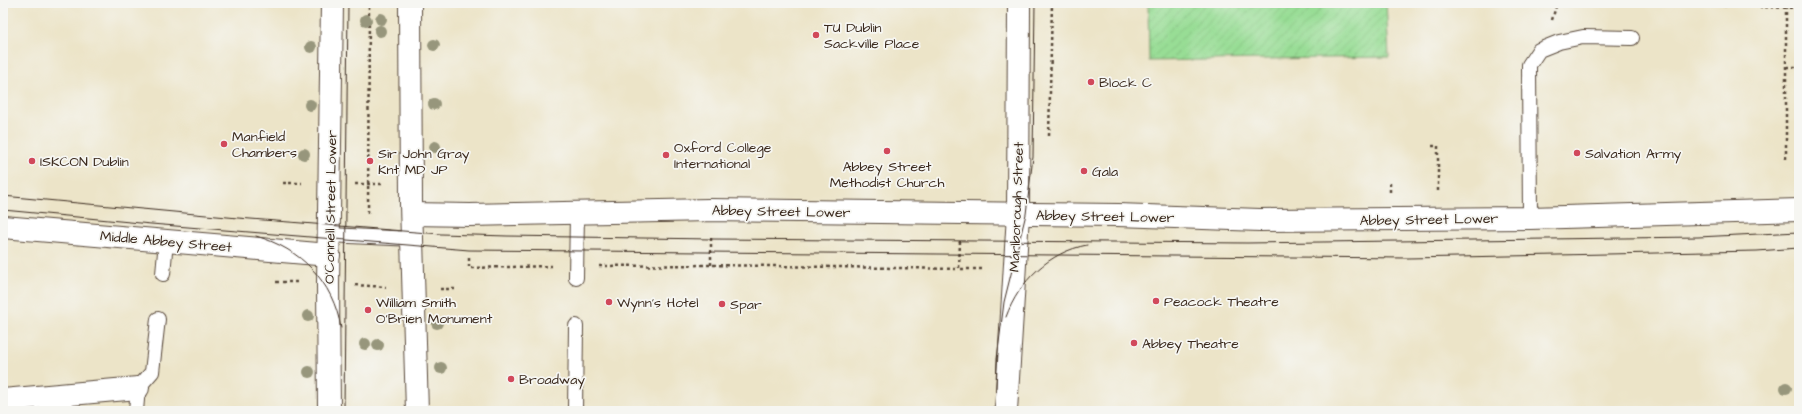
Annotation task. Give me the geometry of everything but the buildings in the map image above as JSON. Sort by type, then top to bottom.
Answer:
[{"type":"street","name":"O'Connell Street Lower","points":[[329,411],[329,245],[332,3]]},
{"type":"street","points":[[410,3],[412,240],[417,411]]},
{"type":"street","name":"Marlborough Street","points":[[1006,411],[1018,215],[1019,3]]},
{"type":"street","name":"Abbey Street Lower","points":[[412,214],[577,214],[710,210],[1018,215],[1118,215],[1260,220],[1530,218],[1799,210]]},
{"type":"street","name":"Middle Abbey Street","points":[[3,227],[166,242],[329,245]]},
{"type":"street","points":[[3,400],[138,388]]},
{"type":"lane","points":[[1530,218],[1529,65],[1539,50],[1559,42],[1583,37],[1632,38]]},
{"type":"lane","points":[[576,278],[577,214]]},
{"type":"lane","points":[[329,245],[412,240]]},
{"type":"lane","points":[[163,274],[166,242]]},
{"type":"lane","points":[[136,411],[138,388],[152,372],[158,319]]},
{"type":"lane","points":[[575,411],[576,326]]},
{"type":"path","points":[[368,214],[369,3]]},
{"type":"path","points":[[1049,136],[1052,3]]},
{"type":"path","points":[[1621,3],[1799,8]]},
{"type":"path","points":[[1786,8],[1786,159]]},
{"type":"path","points":[[1787,67],[1799,67]]},
{"type":"path","points":[[1432,146],[1438,146],[1439,195]]},
{"type":"path","points":[[353,184],[389,184]]},
{"type":"path","points":[[959,268],[960,234]]},
{"type":"path","points":[[469,258],[469,268]]},
{"type":"path","points":[[711,265],[984,269]]},
{"type":"path","points":[[276,282],[304,282]]},
{"type":"path","points":[[351,285],[388,287]]},
{"type":"path","points":[[438,289],[457,289]]},
{"type":"green space","points":[[1148,3],[1386,3],[1389,57],[1149,61]]},
{"type":"tram line","points":[[344,411],[348,3]]},
{"type":"tram line","points":[[995,411],[997,359],[1004,302],[1026,214],[1033,157],[1035,3]]},
{"type":"tram line","points":[[3,196],[238,218],[441,234],[507,236],[1247,243],[1698,237],[1799,232]]},
{"type":"tram line","points":[[3,210],[151,224],[469,250],[1408,258],[1757,251],[1799,248]]},
{"type":"tram line","points":[[256,236],[287,249],[301,258],[312,269],[331,296],[337,311],[341,328]]},
{"type":"tram line","points":[[1006,317],[1019,292],[1027,280],[1037,270],[1060,254],[1087,245]]},
{"type":"place","name":"TU Dublin Sackville Place","points":[[816,35]]},
{"type":"place","name":"Block C","points":[[1091,82]]},
{"type":"place","name":"Manfield Chambers","points":[[224,144]]},
{"type":"place","name":"Abbey Street Methodist Church","points":[[887,151]]},
{"type":"place","name":"Salvation Army","points":[[1577,153]]},
{"type":"place","name":"Oxford College International","points":[[666,155]]},
{"type":"place","name":"ISKCON Dublin","points":[[32,161]]},
{"type":"place","name":"Sir John Gray Knt MD JP","points":[[370,161]]},
{"type":"place","name":"Gala","points":[[1084,171]]},
{"type":"place","name":"Peacock Theatre","points":[[1156,301]]},
{"type":"place","name":"Wynn's Hotel","points":[[609,302]]},
{"type":"place","name":"Spar","points":[[722,304]]},
{"type":"place","name":"William Smith O'Brien Monument","points":[[368,310]]},
{"type":"place","name":"Abbey Theatre","points":[[1134,343]]},
{"type":"place","name":"Broadway","points":[[511,379]]}]
